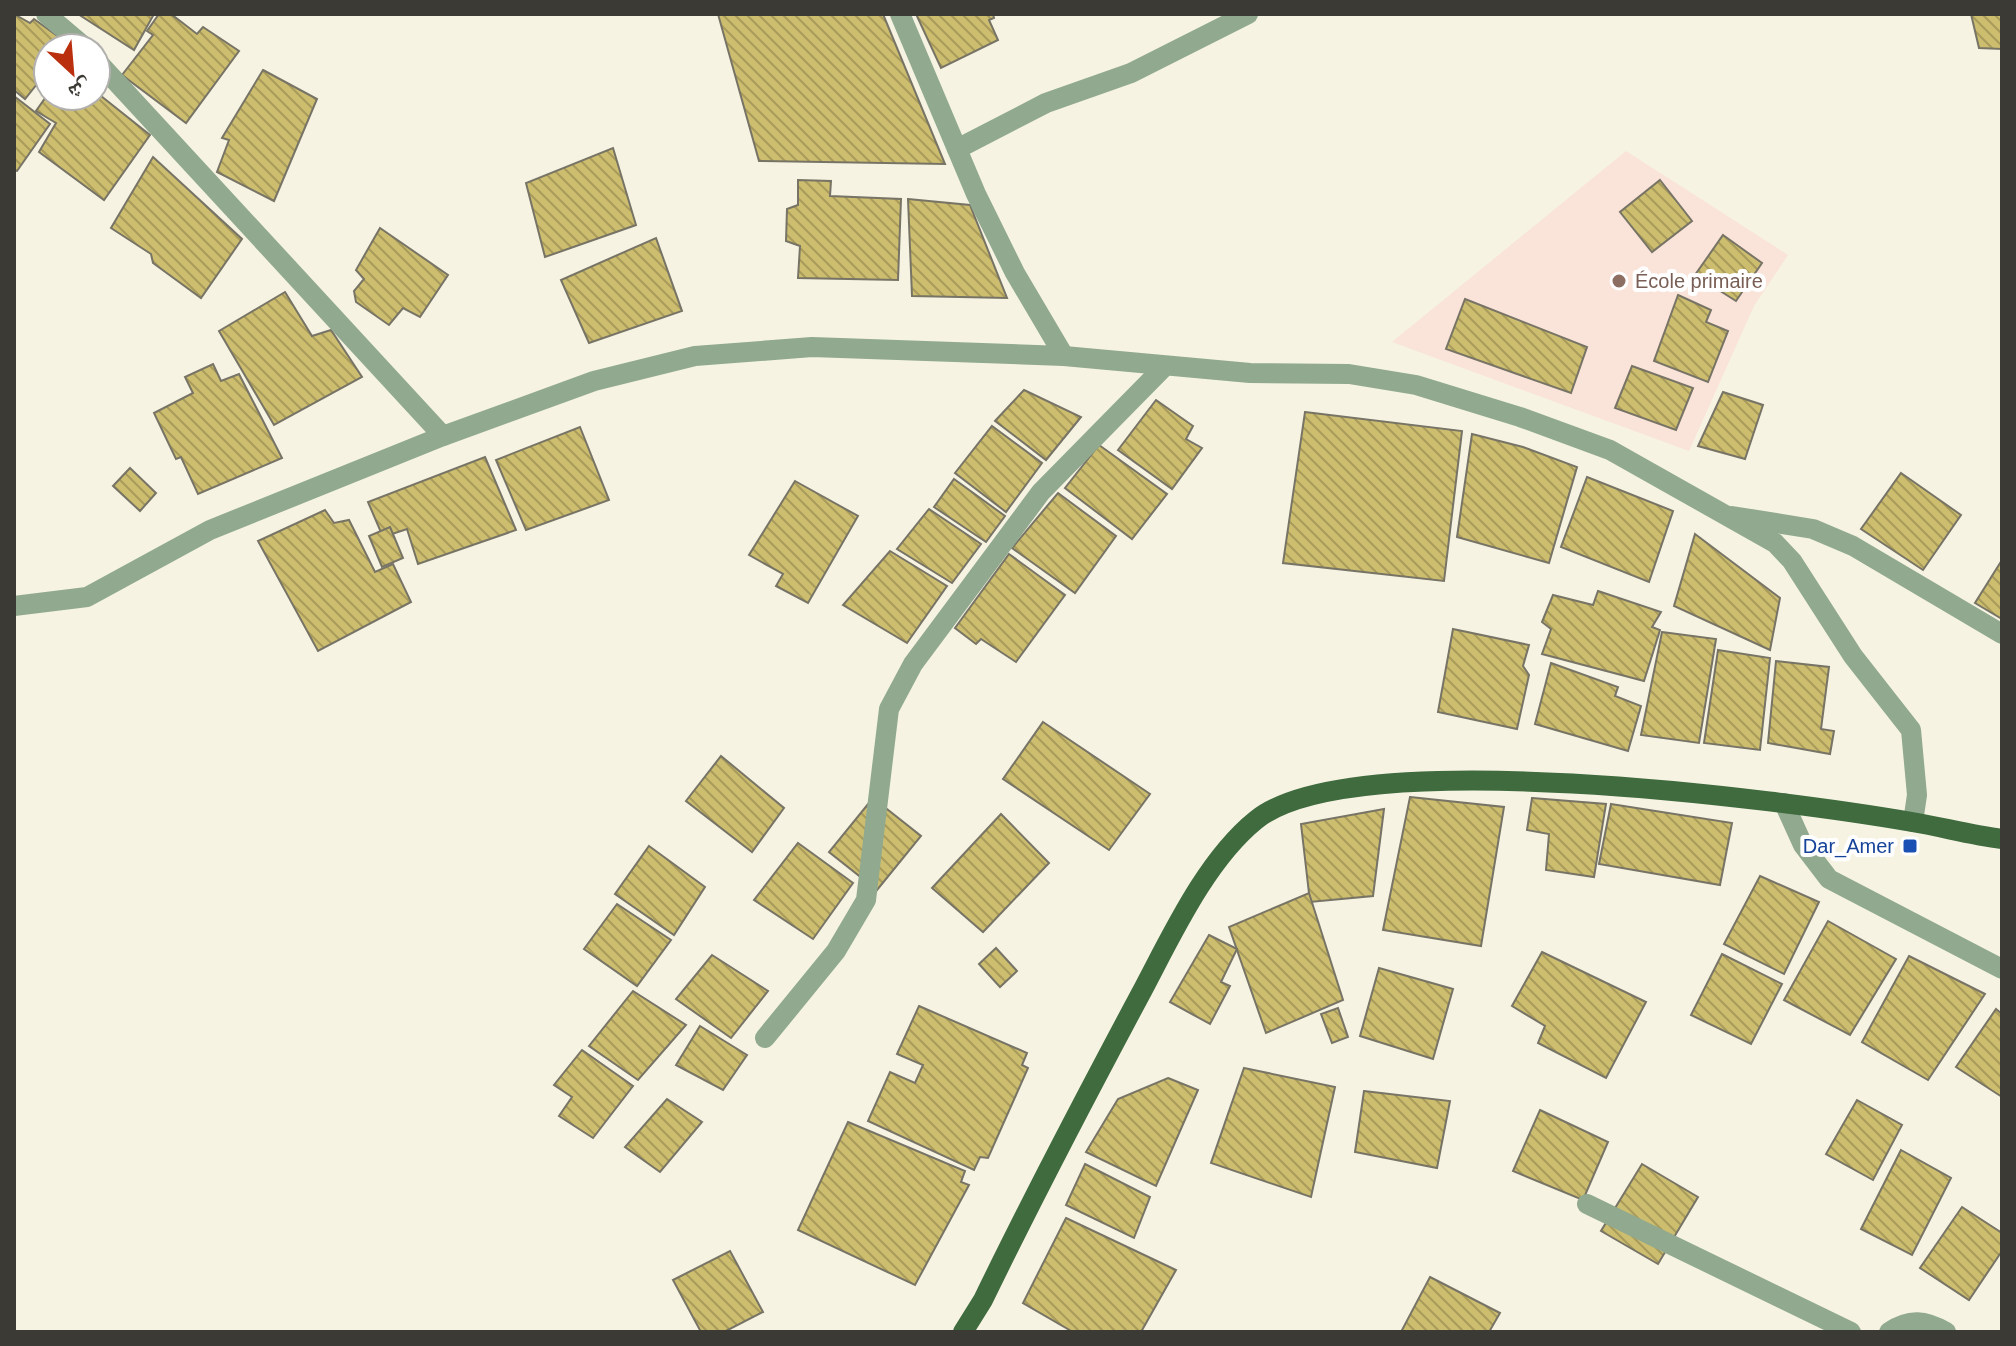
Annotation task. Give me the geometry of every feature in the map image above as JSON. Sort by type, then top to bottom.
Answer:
[{"type":"main road","points":[[963,1332],[983,1300],[1184,913],[1227,851],[1256,820],[1293,798],[1348,786],[1531,782],[1784,803],[2002,839]]},
{"type":"street","points":[[46,14],[67,32]]},
{"type":"street","points":[[900,14],[957,149],[1015,273],[1064,356]]},
{"type":"street","points":[[957,149],[1046,103],[1131,73],[1248,14]]},
{"type":"street","points":[[112,77],[443,436]]},
{"type":"street","points":[[14,606],[87,597],[210,530],[443,436],[594,381],[695,356],[812,347],[1064,356],[1250,373],[1349,374],[1416,385],[1520,417],[1610,450],[1775,543],[1792,561],[1853,656],[1911,730],[1917,795],[1913,822]]},
{"type":"street","points":[[765,1038],[836,951],[866,900],[889,709],[913,664],[1041,492],[1165,366]]},
{"type":"street","points":[[1728,516],[1813,529],[1853,546],[2002,634]]},
{"type":"street","points":[[1784,803],[1803,845],[1829,879],[2002,969]]},
{"type":"street","points":[[1587,1204],[1851,1332]]},
{"type":"street","points":[[1889,1332],[1907,1322],[1922,1321],[1946,1332]]},
{"type":"shaded area","name":"École primaire","points":[[1626,151],[1788,255],[1754,306],[1689,451],[1392,342]]},
{"type":"building","points":[[14,14],[30,23],[34,19],[52,32],[32,32],[32,90],[25,99],[14,90]]},
{"type":"building","points":[[78,14],[154,14],[134,50],[112,36],[112,32],[106,32]]},
{"type":"building","points":[[159,14],[171,14],[197,34],[203,27],[239,51],[186,123],[122,75],[153,35],[147,31]]},
{"type":"building","points":[[718,14],[883,14],[945,164],[759,161]]},
{"type":"building","points":[[916,14],[993,14],[994,18],[989,20],[998,40],[941,68]]},
{"type":"building","points":[[1971,14],[2002,14],[2002,49],[1979,48]]},
{"type":"building","points":[[263,70],[317,99],[274,201],[217,172],[229,140],[222,138]]},
{"type":"building","points":[[14,96],[50,124],[17,171],[14,169]]},
{"type":"building","points":[[112,105],[150,135],[104,200],[39,152],[56,123],[38,112],[112,112]]},
{"type":"building","points":[[613,148],[636,225],[545,257],[526,183]]},
{"type":"building","points":[[153,157],[242,239],[201,298],[153,263],[151,254],[111,228]]},
{"type":"building","points":[[798,180],[831,181],[830,196],[901,199],[898,280],[798,278],[800,246],[786,241],[787,209],[798,205]]},
{"type":"building","points":[[1660,180],[1692,221],[1652,252],[1620,212]]},
{"type":"building","points":[[908,199],[970,205],[1007,298],[912,296]]},
{"type":"building","points":[[380,228],[448,275],[420,317],[403,308],[389,325],[356,302],[354,291],[364,279],[356,270]]},
{"type":"building","points":[[1723,235],[1762,263],[1736,301],[1695,275]]},
{"type":"building","points":[[656,238],[682,311],[589,343],[561,280]]},
{"type":"building","points":[[285,292],[312,336],[331,330],[362,377],[274,425],[219,331]]},
{"type":"building","points":[[1678,295],[1711,310],[1706,322],[1728,331],[1708,382],[1654,361]]},
{"type":"building","points":[[1465,299],[1587,347],[1571,393],[1446,349]]},
{"type":"building","points":[[213,364],[221,381],[239,374],[282,458],[198,494],[181,457],[176,459],[154,413],[193,393],[185,377]]},
{"type":"building","points":[[1632,366],[1693,388],[1676,430],[1615,408]]},
{"type":"building","points":[[1024,390],[1081,417],[1046,460],[995,421]]},
{"type":"building","points":[[1723,392],[1763,405],[1745,459],[1698,446]]},
{"type":"building","points":[[1156,400],[1193,426],[1186,439],[1202,448],[1172,489],[1118,450]]},
{"type":"building","points":[[1305,412],[1462,431],[1444,581],[1283,563]]},
{"type":"building","points":[[992,426],[1042,463],[1006,512],[955,473]]},
{"type":"building","points":[[580,427],[609,500],[526,530],[496,460]]},
{"type":"building","points":[[1472,434],[1523,447],[1577,467],[1549,563],[1457,537]]},
{"type":"building","points":[[1099,445],[1167,494],[1132,539],[1065,488]]},
{"type":"building","points":[[485,457],[516,530],[418,564],[407,529],[383,537],[368,502]]},
{"type":"building","points":[[130,468],[156,493],[140,511],[113,486]]},
{"type":"building","points":[[1901,473],[1961,515],[1923,570],[1861,529]]},
{"type":"building","points":[[1587,477],[1673,511],[1649,582],[1561,547]]},
{"type":"building","points":[[954,479],[1005,516],[986,542],[934,507]]},
{"type":"building","points":[[795,481],[858,516],[808,603],[776,586],[783,574],[749,555]]},
{"type":"building","points":[[1058,493],[1116,536],[1075,593],[1012,548]]},
{"type":"building","points":[[929,509],[981,544],[952,583],[897,549]]},
{"type":"building","points":[[325,510],[334,523],[349,520],[375,572],[393,564],[411,602],[318,651],[258,541]]},
{"type":"building","points":[[390,527],[403,558],[382,567],[369,536]]},
{"type":"building","points":[[1695,534],[1780,598],[1770,650],[1674,606]]},
{"type":"building","points":[[890,551],[947,586],[907,643],[843,605]]},
{"type":"building","points":[[1009,554],[1065,595],[1016,662],[981,639],[976,644],[955,628]]},
{"type":"building","points":[[2002,560],[2002,619],[1975,603]]},
{"type":"building","points":[[1598,591],[1661,612],[1652,627],[1660,630],[1644,681],[1542,654],[1551,629],[1542,622],[1553,595],[1593,605]]},
{"type":"building","points":[[1453,629],[1529,645],[1523,666],[1529,675],[1517,729],[1438,712]]},
{"type":"building","points":[[1662,632],[1716,639],[1699,743],[1641,735]]},
{"type":"building","points":[[1718,650],[1770,658],[1760,750],[1704,743]]},
{"type":"building","points":[[1776,661],[1829,667],[1821,729],[1834,731],[1830,754],[1768,743]]},
{"type":"building","points":[[1551,663],[1618,687],[1615,696],[1641,706],[1628,751],[1535,724]]},
{"type":"building","points":[[1043,722],[1150,794],[1109,850],[1003,779]]},
{"type":"building","points":[[721,756],[784,808],[752,852],[686,801]]},
{"type":"building","points":[[1410,797],[1504,807],[1481,946],[1383,930]]},
{"type":"building","points":[[873,798],[921,836],[877,890],[829,852]]},
{"type":"building","points":[[1532,798],[1606,804],[1594,877],[1546,870],[1549,834],[1527,830]]},
{"type":"building","points":[[1611,804],[1732,823],[1720,885],[1599,864]]},
{"type":"building","points":[[1384,809],[1373,896],[1310,902],[1301,824]]},
{"type":"building","points":[[1001,814],[1049,863],[983,932],[932,888]]},
{"type":"building","points":[[798,843],[853,883],[813,939],[754,900]]},
{"type":"building","points":[[649,846],[705,887],[674,935],[615,894]]},
{"type":"building","points":[[1760,876],[1819,902],[1784,974],[1724,944]]},
{"type":"building","points":[[1309,893],[1343,1000],[1266,1033],[1229,927]]},
{"type":"building","points":[[617,904],[671,940],[637,986],[584,949]]},
{"type":"building","points":[[1828,921],[1896,959],[1850,1035],[1784,1000]]},
{"type":"building","points":[[1209,935],[1237,949],[1221,982],[1230,986],[1210,1024],[1170,1002]]},
{"type":"building","points":[[996,948],[1017,971],[1000,987],[979,964]]},
{"type":"building","points":[[1542,952],[1646,1002],[1606,1078],[1538,1043],[1545,1026],[1512,1006]]},
{"type":"building","points":[[1722,954],[1782,984],[1751,1044],[1691,1015]]},
{"type":"building","points":[[712,955],[768,991],[731,1038],[676,999]]},
{"type":"building","points":[[1909,956],[1985,994],[1928,1080],[1862,1042]]},
{"type":"building","points":[[1379,968],[1453,989],[1433,1059],[1360,1036]]},
{"type":"building","points":[[633,991],[686,1025],[638,1080],[589,1046]]},
{"type":"building","points":[[919,1006],[1027,1053],[1022,1065],[1028,1068],[988,1158],[980,1157],[974,1170],[868,1121],[890,1072],[915,1083],[923,1065],[897,1054]]},
{"type":"building","points":[[1338,1008],[1348,1037],[1332,1043],[1321,1014]]},
{"type":"building","points":[[1996,1009],[2002,1014],[2002,1097],[1956,1067]]},
{"type":"building","points":[[700,1026],[747,1055],[723,1090],[676,1065]]},
{"type":"building","points":[[582,1050],[633,1086],[593,1138],[559,1116],[572,1097],[554,1085]]},
{"type":"building","points":[[1244,1068],[1335,1087],[1311,1197],[1211,1163]]},
{"type":"building","points":[[1168,1078],[1198,1090],[1156,1186],[1086,1152],[1118,1099]]},
{"type":"building","points":[[1364,1091],[1450,1101],[1437,1168],[1355,1152]]},
{"type":"building","points":[[667,1099],[702,1122],[660,1172],[625,1147]]},
{"type":"building","points":[[1857,1100],[1902,1125],[1873,1180],[1826,1154]]},
{"type":"building","points":[[1540,1110],[1608,1142],[1583,1200],[1513,1171]]},
{"type":"building","points":[[848,1122],[965,1171],[961,1182],[969,1185],[915,1285],[798,1230]]},
{"type":"building","points":[[1901,1150],[1951,1178],[1912,1255],[1861,1229]]},
{"type":"building","points":[[1085,1164],[1150,1197],[1134,1238],[1066,1205]]},
{"type":"building","points":[[1642,1164],[1698,1197],[1658,1264],[1601,1231]]},
{"type":"building","points":[[1962,1207],[2002,1233],[2002,1251],[1969,1300],[1920,1268]]},
{"type":"building","points":[[1066,1218],[1176,1270],[1141,1332],[1073,1332],[1023,1303]]},
{"type":"building","points":[[730,1251],[763,1312],[724,1332],[701,1332],[673,1280]]},
{"type":"building","points":[[1430,1277],[1500,1313],[1489,1332],[1401,1332]]},
{"type":"place","name":"École primaire","points":[[1619,281]]},
{"type":"place","name":"Dar_Amer","points":[[1910,846]]}]
